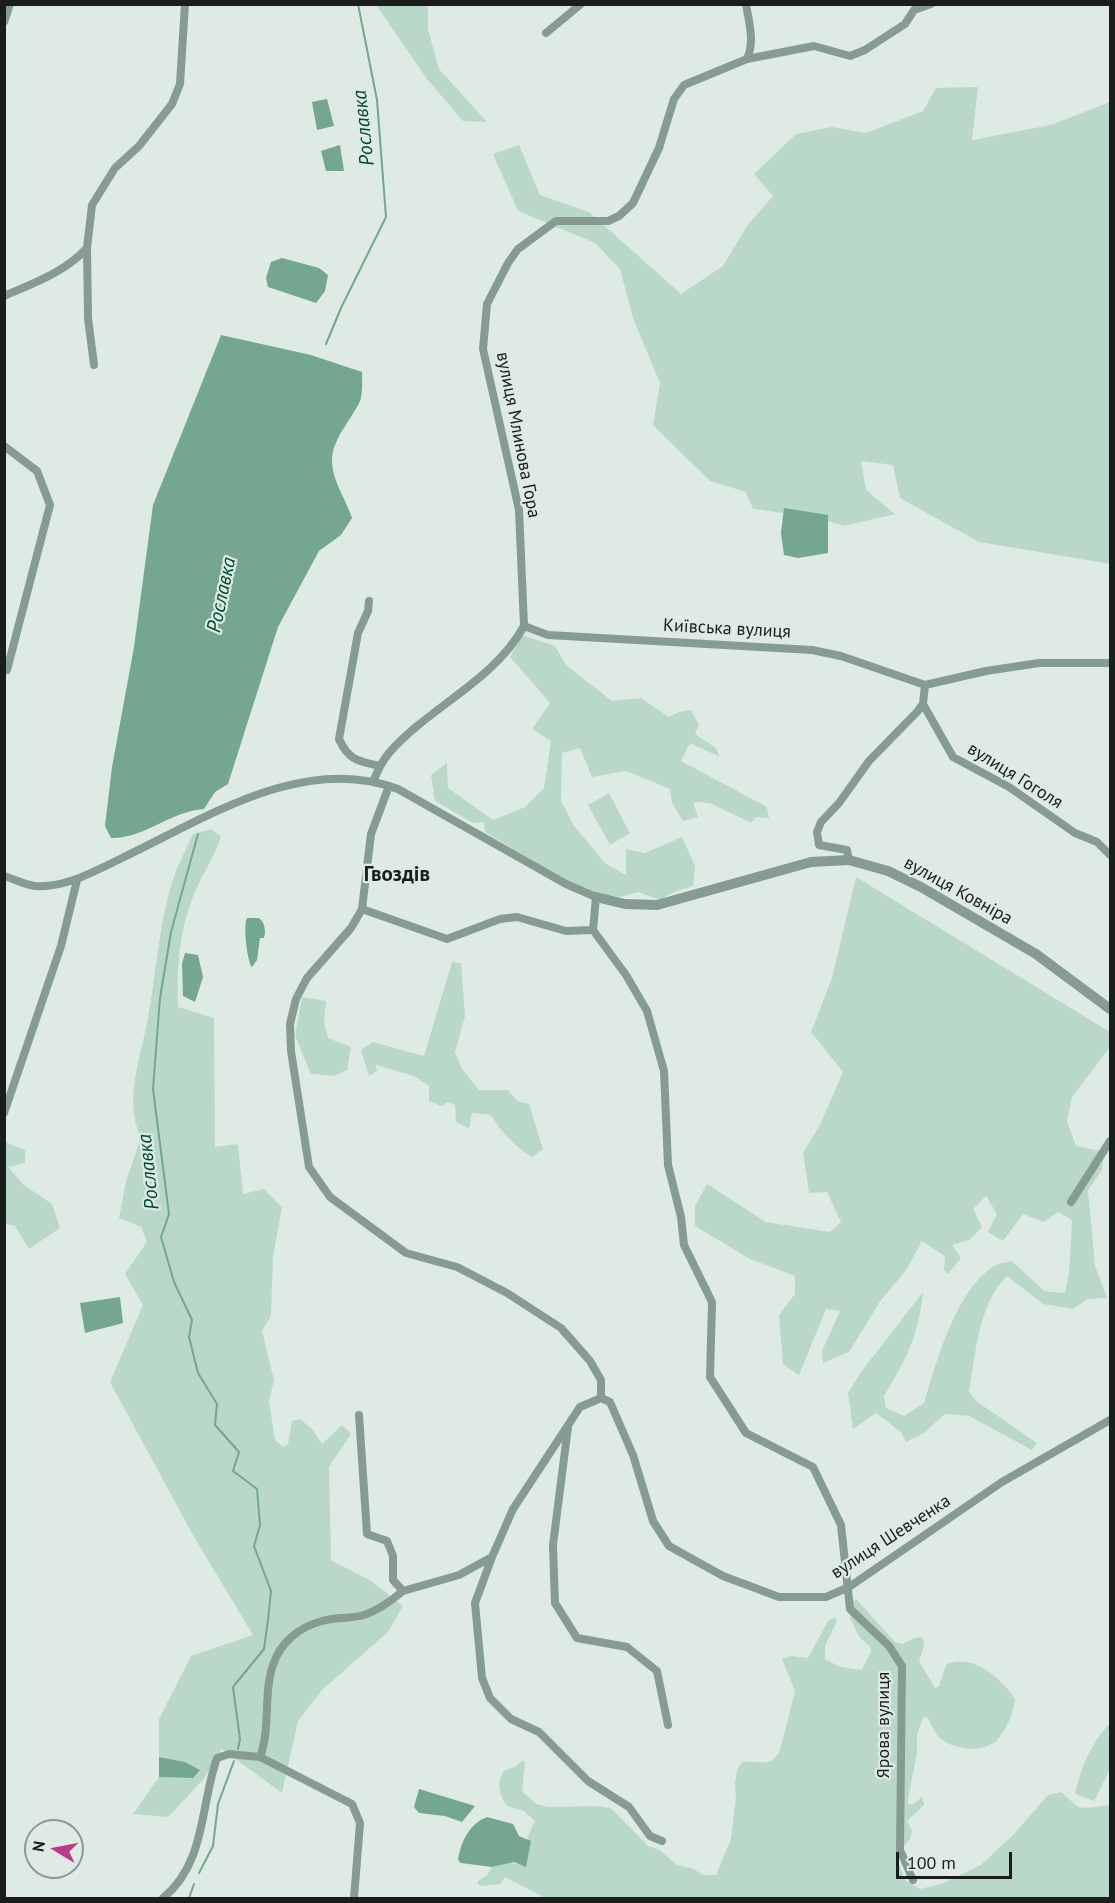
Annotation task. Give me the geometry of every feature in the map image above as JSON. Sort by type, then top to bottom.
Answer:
[{"type":"street","points":[[4,22],[10,4]]},
{"type":"street","points":[[94,365],[88,318],[90,271],[87,248],[92,205],[115,168],[160,123],[180,84],[185,4]]},
{"type":"street","points":[[546,33],[581,4]]},
{"type":"street","points":[[746,4],[752,38],[752,49],[747,59]]},
{"type":"street","name":"вулиця Млинова Гора","points":[[524,626],[519,510],[483,349],[485,318],[492,290],[518,249],[556,221],[608,221],[619,216],[633,203],[659,148],[678,91],[684,85],[747,59],[814,46],[850,56],[865,50],[905,24],[914,10],[931,4]]},
{"type":"street","points":[[4,296],[51,275],[77,259],[87,248]]},
{"type":"street","points":[[4,446],[37,471],[50,505],[7,670]]},
{"type":"street","points":[[369,601],[368,611],[358,633],[339,739],[346,754],[360,761],[380,766]]},
{"type":"street","points":[[373,782],[387,755],[424,718],[462,692],[488,669],[524,626]]},
{"type":"street","name":"Київська вулиця","points":[[524,626],[548,635],[812,650],[841,656],[925,685]]},
{"type":"street","points":[[849,860],[847,850],[819,845],[817,832],[821,822],[869,761],[901,730],[923,704],[925,685],[975,673],[1039,663],[1110,663]]},
{"type":"street","name":"вулиця Гоголя","points":[[923,704],[953,757],[1009,787],[1075,833],[1097,842],[1110,855]]},
{"type":"street","points":[[4,876],[35,886],[77,880],[255,795],[331,780],[373,782],[389,786],[566,884],[596,897],[593,930],[566,931],[517,917],[500,919],[447,939],[362,909]]},
{"type":"street","name":"вулиця Шевченка","points":[[389,786],[371,834],[362,909],[351,928],[307,978],[296,999],[290,1024],[291,1051],[309,1167],[330,1197],[406,1253],[457,1267],[507,1293],[561,1328],[590,1361],[601,1380],[601,1398],[609,1402],[633,1455],[653,1521],[669,1546],[723,1576],[779,1598],[826,1597],[849,1587],[1002,1482],[1110,1420]]},
{"type":"street","name":"вулиця Ковніра","points":[[596,897],[625,904],[657,905],[811,862],[849,860],[888,871],[931,893],[1036,954],[1110,1009]]},
{"type":"street","points":[[4,1113],[61,946],[77,880]]},
{"type":"street","name":"Ярова вулиця","points":[[593,930],[626,975],[646,1011],[664,1071],[668,1165],[681,1217],[684,1245],[712,1302],[710,1377],[746,1432],[813,1467],[841,1525],[850,1609],[889,1646],[902,1666],[900,1850],[913,1880]]},
{"type":"street","points":[[1071,1202],[1110,1141]]},
{"type":"street","points":[[601,1398],[580,1407],[568,1424],[513,1509],[492,1557],[475,1603],[482,1678],[490,1698],[511,1719],[539,1732],[588,1781],[629,1807],[650,1836],[662,1841]]},
{"type":"street","points":[[359,1415],[367,1534],[387,1541],[393,1556],[393,1580],[403,1591]]},
{"type":"street","points":[[568,1424],[553,1545],[555,1603],[577,1638],[627,1647],[657,1671],[668,1725]]},
{"type":"street","points":[[260,1757],[266,1739],[272,1668],[280,1648],[298,1631],[323,1620],[364,1615],[387,1605],[403,1591],[459,1575],[492,1557]]},
{"type":"street","points":[[163,1899],[185,1873],[196,1848],[203,1828],[211,1776],[217,1758],[229,1754],[260,1757],[352,1804],[360,1823],[354,1899]]},
{"type":"shaded area","points":[[376,5],[428,5],[428,29],[439,69],[487,122],[463,121],[427,79]]},
{"type":"shaded area","points":[[978,87],[972,140],[1051,125],[1110,102],[1110,564],[979,542],[900,498],[893,465],[861,461],[866,490],[895,514],[844,526],[815,517],[753,509],[746,492],[710,481],[653,425],[660,383],[633,318],[620,269],[595,243],[518,211],[493,154],[519,145],[540,195],[589,212],[681,294],[723,266],[747,226],[773,196],[754,174],[796,134],[832,127],[866,133],[923,111],[936,88]]},
{"type":"shaded area","points":[[522,635],[555,646],[566,665],[612,701],[641,698],[669,717],[691,710],[699,725],[695,734],[716,748],[720,757],[690,743],[681,761],[767,807],[769,818],[756,817],[751,823],[710,803],[693,802],[698,817],[683,821],[672,803],[670,789],[626,771],[592,777],[580,748],[562,753],[561,801],[574,826],[606,864],[626,875],[626,849],[645,853],[682,837],[695,866],[693,886],[674,892],[660,900],[638,892],[620,897],[594,893],[566,881],[485,832],[484,822],[473,823],[435,801],[431,775],[447,763],[448,788],[493,820],[525,807],[544,788],[551,741],[532,729],[550,703],[510,657]]},
{"type":"shaded area","points":[[609,793],[630,833],[610,845],[588,805]]},
{"type":"shaded area","points":[[211,829],[221,836],[195,892],[185,920],[179,963],[178,1007],[214,1018],[215,1147],[238,1144],[243,1194],[264,1189],[282,1207],[273,1257],[271,1316],[262,1331],[274,1380],[269,1401],[275,1440],[283,1447],[288,1444],[292,1421],[300,1419],[312,1429],[322,1444],[342,1425],[351,1434],[329,1467],[331,1560],[371,1581],[403,1606],[388,1632],[323,1689],[298,1721],[282,1793],[222,1749],[202,1781],[168,1817],[133,1814],[159,1777],[192,1778],[185,1762],[159,1757],[159,1719],[191,1656],[253,1635],[194,1537],[110,1382],[143,1305],[125,1274],[147,1242],[141,1227],[119,1218],[126,1181],[141,1138],[133,1108],[134,1092],[163,919],[172,882],[193,834]]},
{"type":"shaded area","points":[[856,877],[1110,1032],[1110,1047],[1072,1097],[1067,1121],[1076,1146],[1104,1152],[1102,1170],[1088,1190],[1095,1266],[1107,1298],[1088,1299],[1073,1309],[1043,1304],[1007,1276],[997,1287],[990,1301],[976,1346],[969,1391],[976,1401],[1037,1443],[1032,1450],[969,1416],[945,1414],[924,1433],[906,1442],[901,1432],[876,1413],[853,1429],[848,1393],[861,1372],[923,1292],[915,1334],[899,1371],[884,1396],[886,1408],[904,1416],[924,1403],[941,1348],[958,1309],[981,1277],[994,1266],[1012,1261],[1044,1291],[1065,1293],[1069,1273],[1072,1220],[1058,1212],[1044,1222],[1023,1214],[1003,1241],[988,1232],[997,1214],[986,1196],[973,1209],[982,1227],[969,1240],[952,1245],[961,1258],[948,1274],[944,1270],[945,1256],[922,1241],[907,1269],[881,1300],[849,1352],[823,1363],[822,1351],[840,1311],[826,1309],[799,1375],[783,1364],[779,1315],[795,1294],[795,1276],[750,1259],[695,1226],[695,1206],[707,1184],[766,1222],[830,1232],[841,1222],[827,1192],[809,1193],[803,1153],[820,1125],[843,1072],[811,1032],[832,978]]},
{"type":"shaded area","points":[[452,962],[461,963],[465,1016],[455,1052],[462,1069],[479,1090],[508,1090],[517,1101],[529,1104],[543,1149],[532,1157],[509,1138],[491,1115],[472,1113],[469,1129],[456,1122],[455,1105],[448,1102],[441,1106],[429,1101],[429,1086],[414,1076],[376,1065],[377,1071],[369,1076],[361,1050],[373,1042],[424,1056]]},
{"type":"shaded area","points":[[302,997],[326,1001],[324,1022],[328,1038],[351,1047],[347,1070],[334,1076],[311,1074],[295,1036]]},
{"type":"shaded area","points":[[5,1142],[25,1150],[25,1163],[8,1167],[24,1185],[52,1204],[60,1228],[29,1249],[15,1226],[5,1224]]},
{"type":"shaded area","points":[[856,1599],[895,1642],[903,1644],[914,1638],[923,1637],[924,1646],[919,1661],[935,1688],[939,1686],[946,1665],[966,1662],[985,1669],[1002,1683],[1015,1699],[1003,1732],[996,1741],[983,1747],[967,1748],[951,1745],[937,1735],[927,1717],[923,1718],[917,1735],[917,1753],[908,1803],[912,1805],[922,1797],[924,1805],[907,1821],[912,1830],[910,1839],[896,1856],[905,1880],[920,1889],[941,1884],[981,1865],[1013,1835],[1048,1795],[1061,1792],[1078,1807],[1110,1805],[1110,1898],[545,1898],[505,1877],[500,1884],[480,1886],[477,1882],[487,1875],[492,1867],[509,1863],[522,1864],[531,1842],[527,1838],[535,1821],[524,1811],[507,1806],[500,1788],[500,1780],[504,1771],[523,1760],[525,1764],[522,1791],[536,1804],[548,1807],[611,1808],[648,1846],[660,1850],[677,1865],[692,1868],[703,1875],[716,1875],[731,1839],[737,1770],[742,1762],[769,1762],[777,1756],[780,1750],[795,1691],[782,1659],[791,1656],[808,1658],[828,1621],[835,1617],[837,1621],[825,1646],[825,1659],[840,1667],[862,1670],[871,1651],[870,1646],[860,1638],[850,1618],[853,1601]]},
{"type":"shaded area","points":[[1110,1723],[1110,1769],[1094,1801],[1075,1794],[1088,1756],[1097,1739]]},
{"type":"water","points":[[327,99],[334,126],[317,130],[312,102]]},
{"type":"water","points":[[340,145],[344,171],[326,171],[321,151]]},
{"type":"water","points":[[282,258],[319,268],[328,275],[325,291],[316,303],[268,287],[266,278],[271,262]]},
{"type":"water","points":[[221,335],[311,355],[362,372],[360,401],[335,444],[332,460],[337,483],[352,518],[341,535],[319,551],[278,627],[228,784],[215,792],[204,809],[180,815],[135,834],[111,838],[105,826],[112,767],[134,647],[153,505]]},
{"type":"water","points":[[784,508],[828,515],[828,553],[798,558],[784,555],[781,533]]},
{"type":"water","points":[[247,918],[259,918],[265,930],[264,938],[260,938],[257,960],[252,967],[246,943]]},
{"type":"water","points":[[185,953],[198,955],[203,977],[195,1002],[183,996],[182,964]]},
{"type":"water","points":[[120,1297],[123,1323],[85,1333],[80,1303]]},
{"type":"water","points":[[159,1757],[185,1762],[200,1770],[193,1778],[159,1777]]},
{"type":"water","points":[[419,1789],[475,1806],[462,1822],[445,1816],[419,1813],[414,1807]]},
{"type":"water","points":[[487,1817],[513,1824],[519,1836],[531,1841],[526,1867],[514,1862],[492,1867],[461,1863],[458,1860],[467,1834],[475,1824]]},
{"type":"waterway","name":"Рославка","points":[[326,344],[341,308],[386,217],[377,100],[358,4]]},
{"type":"waterway","name":"Рославка","points":[[198,834],[171,932],[160,998],[153,1089],[169,1214],[161,1237],[174,1282],[192,1320],[189,1337],[198,1373],[217,1404],[215,1425],[239,1452],[233,1471],[257,1489],[260,1525],[254,1546],[271,1591],[264,1649],[233,1687],[240,1739],[238,1749]]},
{"type":"waterway","points":[[199,1873],[213,1846],[218,1804],[234,1761]]},
{"type":"waterway","name":"Рославка","points":[[189,1898],[194,1884]]},
{"type":"district","name":"Гвоздів","points":[[397,875]]}]
